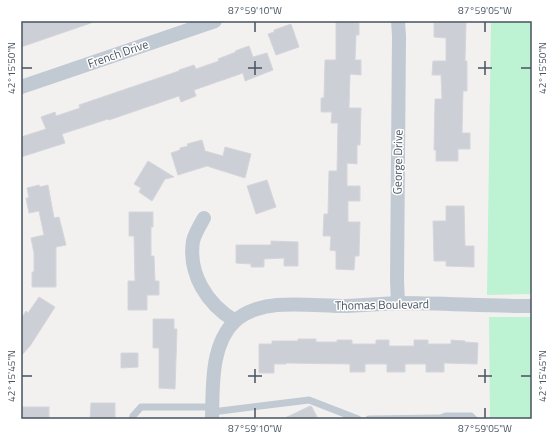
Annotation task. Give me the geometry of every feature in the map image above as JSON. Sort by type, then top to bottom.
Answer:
[{"type":"street","name":"French Drive","points":[[21,87],[215,21]]},
{"type":"street","name":"George Drive","points":[[398,21],[398,303]]},
{"type":"street","points":[[204,218],[193,240],[193,261],[198,280],[207,297],[224,315],[235,321],[224,335],[216,357],[213,369],[212,413]]},
{"type":"street","name":"Thomas Boulevard","points":[[235,321],[256,309],[277,305],[347,306],[398,303],[532,306]]},
{"type":"lane","points":[[132,419],[141,407],[212,413],[309,400],[358,419]]},
{"type":"lane","points":[[369,419],[438,419],[446,416],[471,416],[474,419]]},
{"type":"green space","points":[[491,21],[532,21],[532,294],[487,295]]},
{"type":"green space","points":[[489,317],[532,317],[532,419],[490,419]]},
{"type":"building","points":[[25,21],[91,21],[91,23],[21,47],[21,23]]},
{"type":"building","points":[[336,22],[359,23],[359,35],[356,35],[355,60],[361,60],[361,75],[350,74],[349,108],[361,108],[360,145],[357,145],[357,164],[347,163],[347,186],[360,186],[360,201],[348,201],[348,222],[360,222],[359,256],[355,256],[354,270],[336,269],[336,251],[330,250],[331,236],[323,236],[324,214],[328,214],[329,171],[337,171],[338,123],[331,123],[332,112],[321,112],[321,98],[324,98],[325,60],[336,60]]},
{"type":"building","points":[[434,23],[466,23],[465,61],[467,61],[467,91],[463,91],[462,133],[470,133],[470,149],[458,149],[458,161],[436,161],[436,150],[434,150],[435,99],[442,99],[441,75],[432,75],[433,61],[446,61],[446,38],[434,37]]},
{"type":"building","points":[[291,24],[299,47],[276,55],[268,34],[274,32],[274,30]]},
{"type":"building","points":[[249,46],[253,57],[267,53],[273,70],[245,81],[243,73],[194,90],[196,96],[181,102],[179,96],[109,120],[108,119],[62,134],[65,143],[21,157],[21,137],[46,129],[41,117],[55,112],[56,116],[80,108],[79,105],[194,65],[196,69],[219,61],[218,59]]},
{"type":"building","points":[[202,140],[205,151],[223,156],[225,147],[251,154],[245,178],[207,166],[178,175],[171,153],[188,146],[187,144]]},
{"type":"building","points":[[148,161],[174,177],[165,179],[152,201],[139,192],[141,188],[134,184]]},
{"type":"building","points":[[267,180],[276,207],[256,214],[247,186]]},
{"type":"building","points":[[39,185],[40,187],[48,185],[54,218],[59,217],[66,245],[56,247],[56,287],[32,287],[34,253],[31,238],[44,235],[39,211],[29,213],[26,198],[29,198],[27,188]]},
{"type":"building","points":[[446,206],[464,206],[465,246],[474,246],[474,267],[446,266],[446,261],[434,261],[433,221],[446,221]]},
{"type":"building","points":[[129,212],[153,212],[153,227],[151,227],[151,256],[154,256],[155,281],[159,281],[159,295],[147,295],[147,310],[128,310],[128,281],[135,281],[134,236],[129,236]]},
{"type":"building","points":[[271,241],[298,242],[298,266],[284,266],[284,258],[264,259],[264,267],[251,267],[251,264],[236,263],[236,245],[271,245]]},
{"type":"building","points":[[39,297],[55,307],[30,346],[21,356],[21,319],[26,311],[28,313]]},
{"type":"building","points":[[153,319],[174,319],[174,329],[177,329],[175,389],[159,388],[159,348],[153,348]]},
{"type":"building","points":[[298,339],[316,339],[316,342],[352,340],[352,344],[376,344],[376,340],[389,340],[389,346],[414,346],[414,340],[428,340],[428,344],[451,344],[451,340],[465,341],[478,343],[477,364],[444,363],[444,372],[426,372],[426,364],[405,364],[405,372],[387,372],[387,364],[365,364],[365,372],[350,372],[350,364],[286,363],[274,364],[274,373],[259,373],[259,344],[272,344],[272,341],[298,341]]},
{"type":"building","points":[[121,353],[138,353],[138,367],[121,368]]},
{"type":"building","points":[[91,403],[115,403],[115,419],[90,419]]},
{"type":"building","points":[[310,406],[318,419],[283,419]]},
{"type":"building","points":[[22,407],[49,407],[49,419],[22,419]]}]
